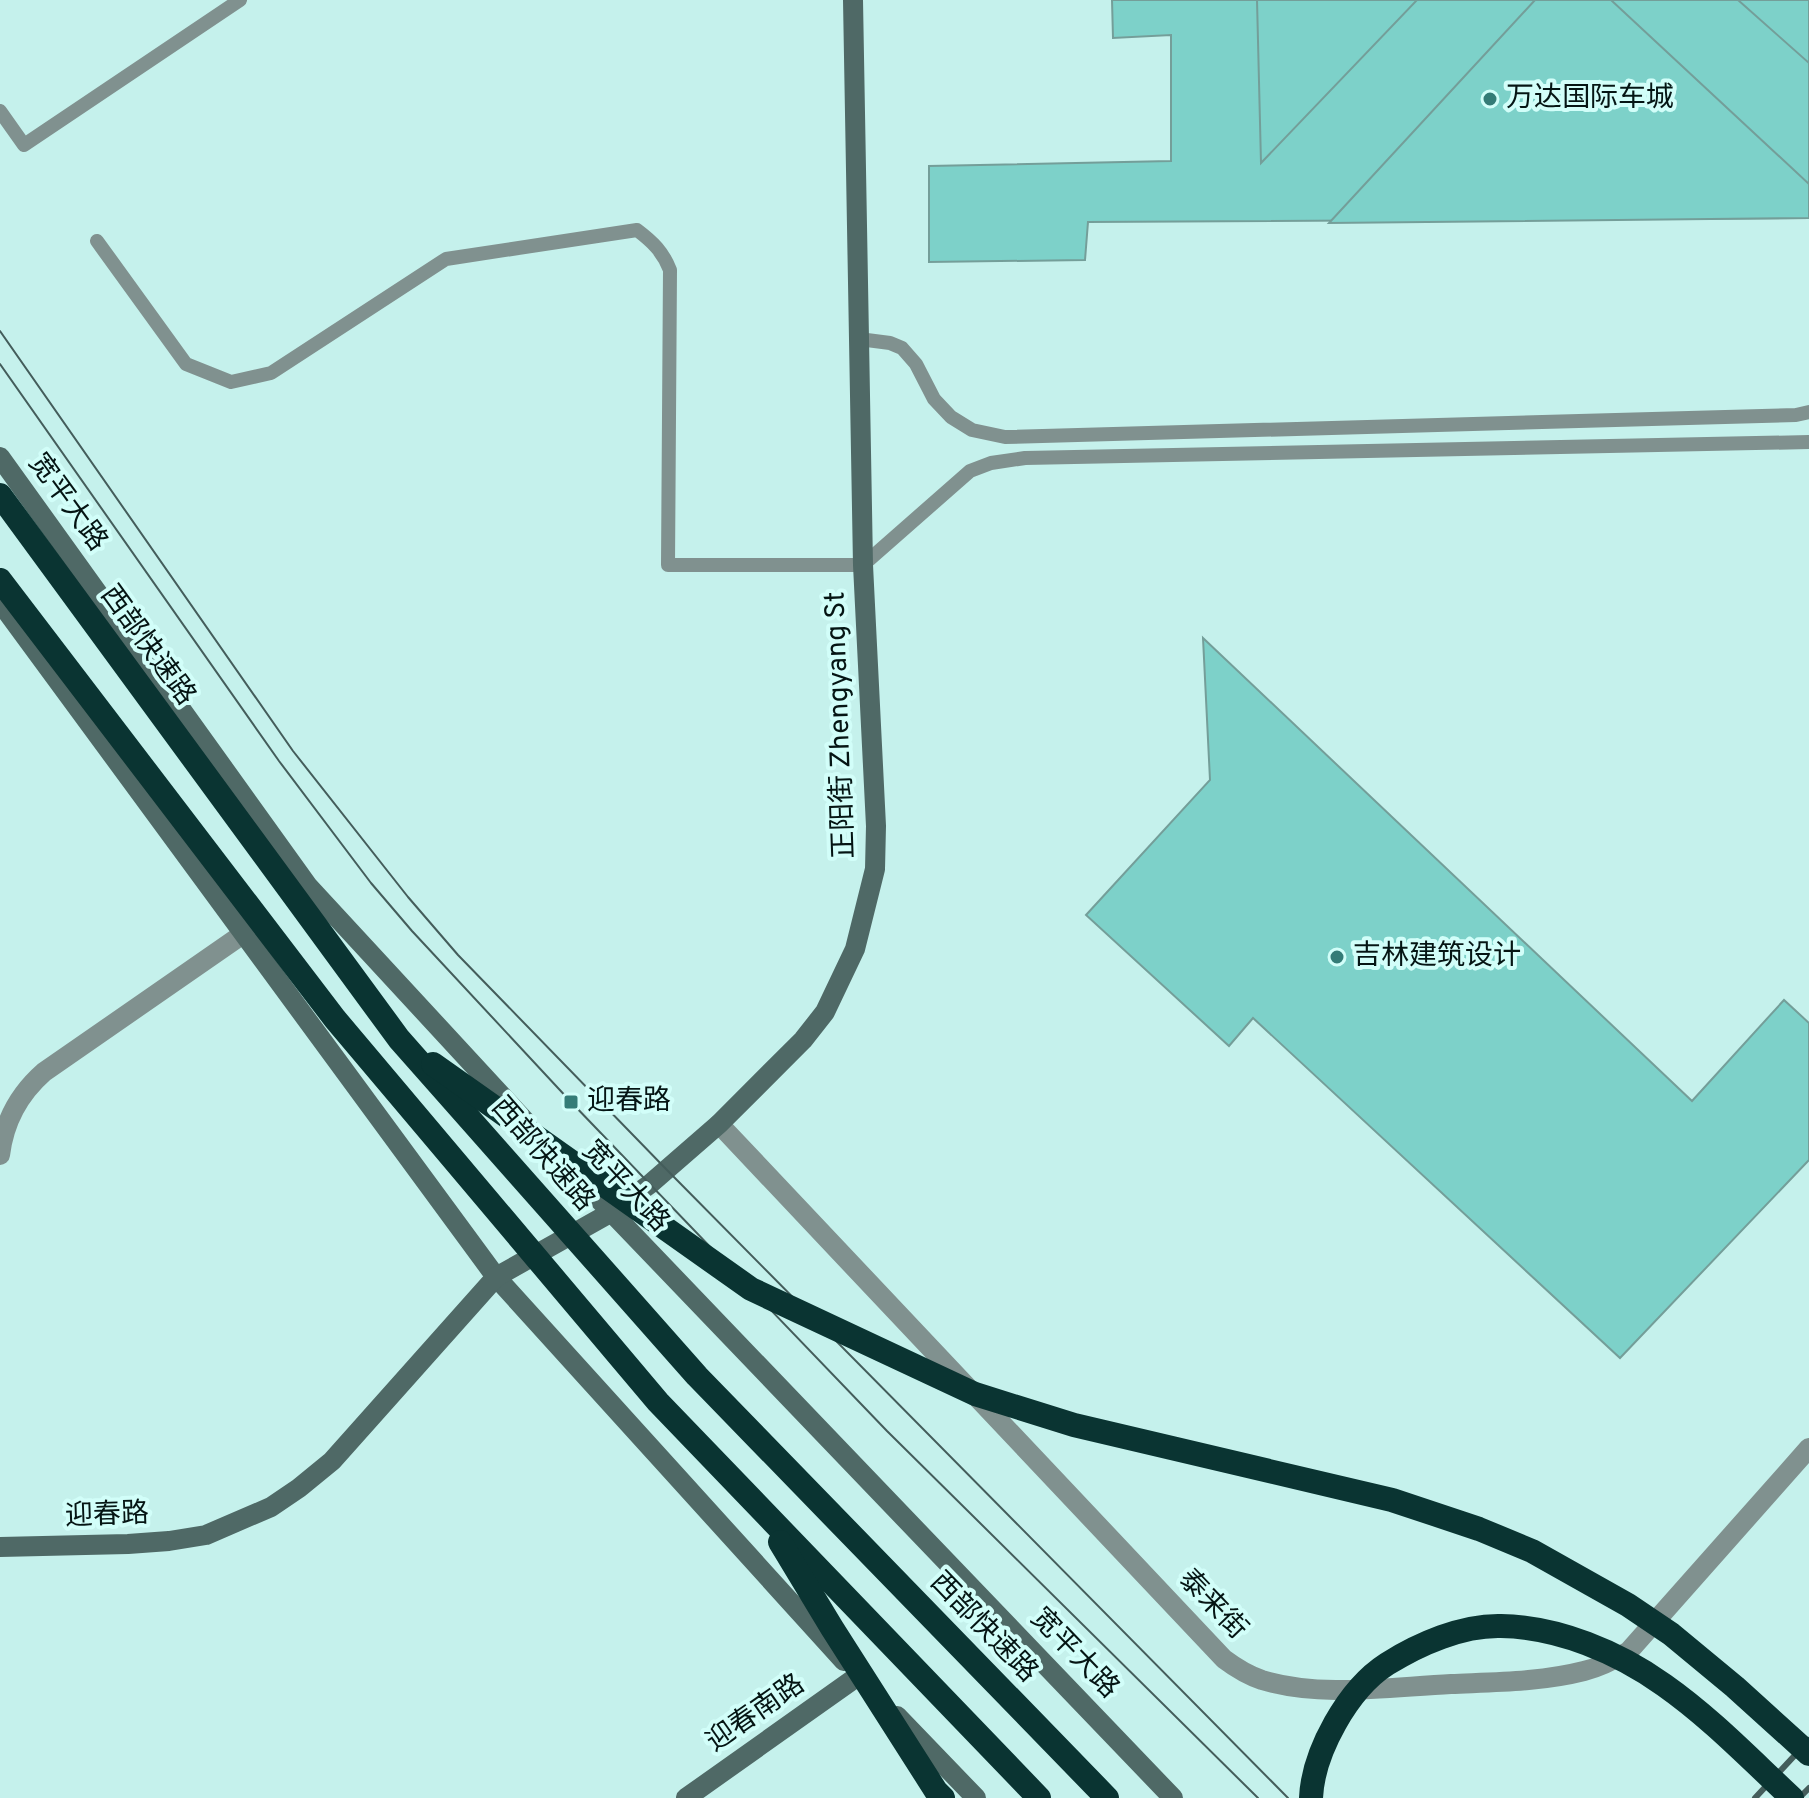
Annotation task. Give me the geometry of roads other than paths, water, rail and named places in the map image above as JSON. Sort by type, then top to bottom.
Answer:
[{"type":"highway","name":"西部快速路","points":[[0,495],[399,1039],[697,1376],[1107,1798]]},
{"type":"highway","points":[[0,580],[335,1019],[658,1402],[1039,1798]]},
{"type":"highway","points":[[399,1039],[751,1289],[975,1394],[1074,1425],[1392,1500],[1479,1529],[1532,1551],[1603,1589],[1671,1634],[1809,1754]]},
{"type":"highway","points":[[758,1506],[832,1628],[943,1798]]},
{"type":"highway","points":[[1311,1798],[1317,1767],[1338,1718],[1376,1671],[1434,1641],[1466,1630],[1499,1626],[1567,1637],[1601,1650],[1663,1684],[1694,1708],[1792,1798]]},
{"type":"main road","name":"正阳街 Zhengyang St","points":[[496,1277],[610,1213],[650,1184],[719,1124],[803,1040],[825,1012],[855,949],[875,869],[876,826],[863,565],[853,0]]},
{"type":"main road","name":"宽平大路","points":[[0,457],[308,886],[610,1213],[1173,1798]]},
{"type":"main road","points":[[0,602],[496,1277],[858,1676],[976,1798]]},
{"type":"main road","name":"迎春路","points":[[0,1547],[169,1541],[206,1535],[271,1507],[332,1461],[496,1277]]},
{"type":"main road","name":"迎春南路","points":[[686,1798],[858,1676]]},
{"type":"street","points":[[0,1155],[12,1111],[27,1087],[44,1072],[243,934]]},
{"type":"street","name":"泰来街","points":[[719,1124],[1224,1659],[1241,1672],[1263,1680],[1337,1690],[1543,1679],[1609,1663],[1629,1651],[1809,1448]]},
{"type":"lane","points":[[0,111],[24,145],[240,0]]},
{"type":"lane","points":[[97,241],[186,364],[231,382],[271,373],[446,259],[637,230],[655,244],[666,258],[670,270],[668,565],[863,565],[970,471],[991,463],[1025,458],[1809,442]]},
{"type":"lane","points":[[859,339],[890,343],[902,348],[916,364],[934,399],[951,417],[972,430],[1005,437],[1764,416],[1809,412]]},
{"type":"tram line","points":[[0,331],[293,751],[408,897],[458,955],[1288,1798]]},
{"type":"tram line","points":[[0,364],[279,761],[371,883],[412,931],[571,1102],[887,1431],[1258,1798]]},
{"type":"railway","points":[[1755,1798],[1809,1740]]},
{"type":"railway","points":[[1799,1798],[1809,1788]]},
{"type":"place","name":"万达国际车城","points":[[1490,99]]},
{"type":"place","name":"吉林建筑设计","points":[[1337,957]]},
{"type":"place","name":"迎春路","points":[[571,1102]]}]
